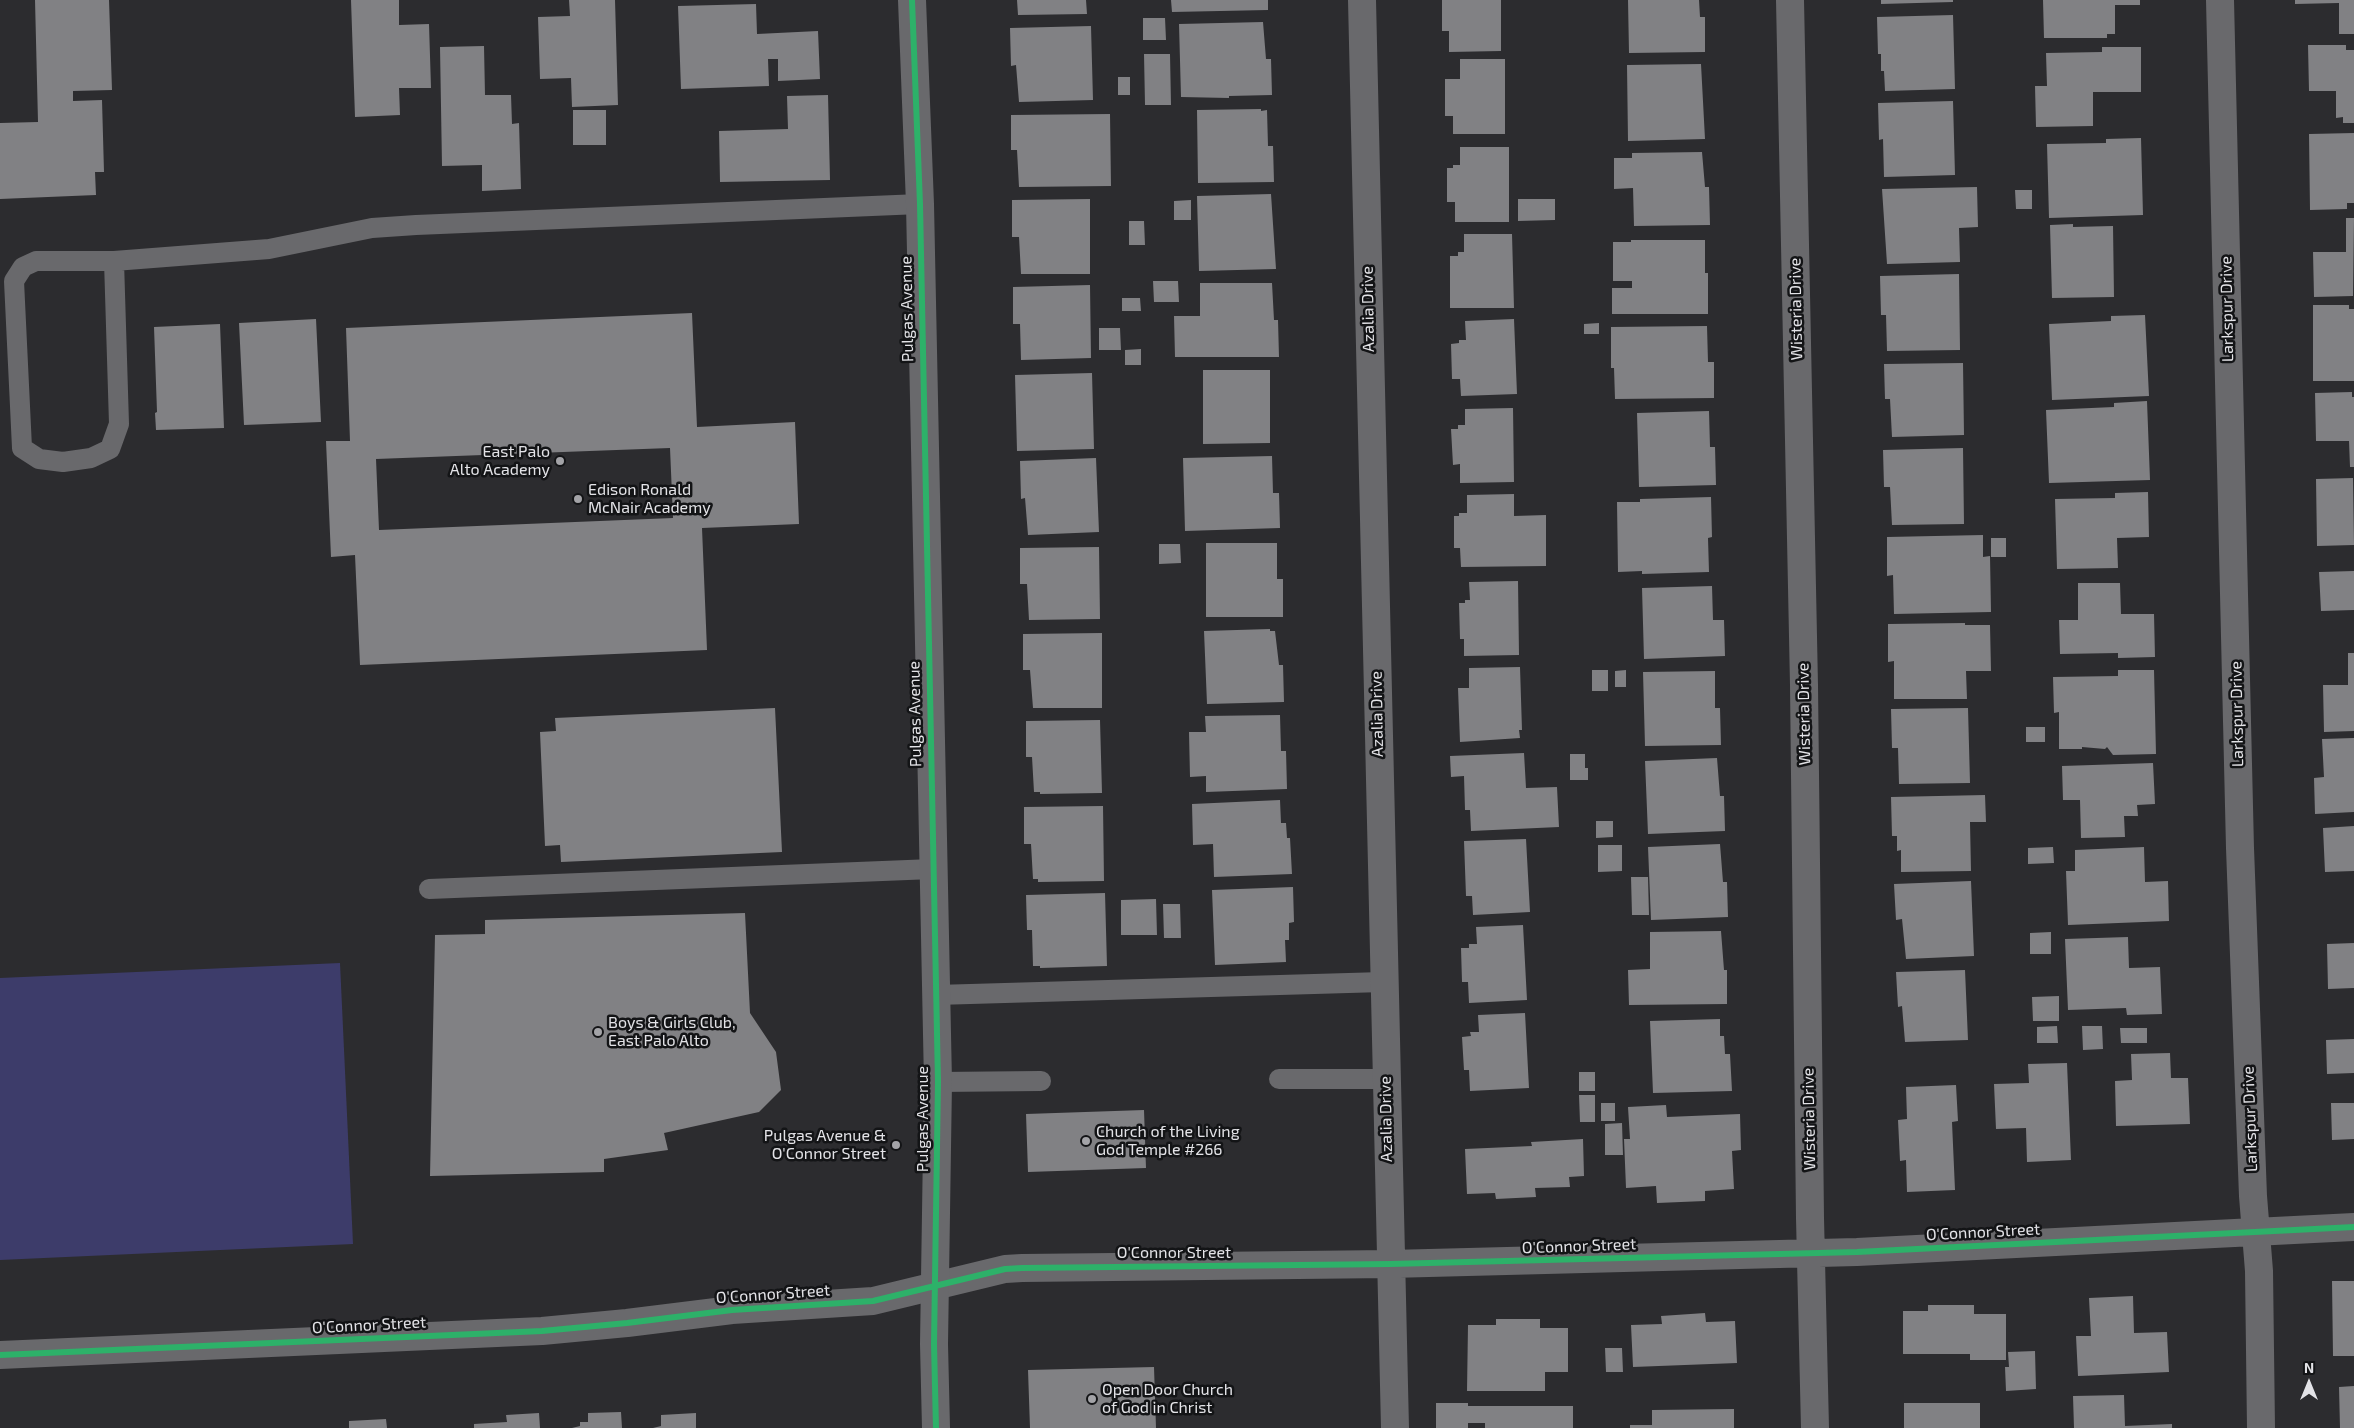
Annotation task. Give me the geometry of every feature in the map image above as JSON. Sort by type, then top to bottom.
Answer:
[{"type":"street","name":"Pulgas Avenue","points":[[912,0],[920,204],[938,1082],[936,1428]]},
{"type":"street","name":"Azalia Drive","points":[[1362,0],[1383,982],[1395,1428]]},
{"type":"street","name":"Wisteria Drive","points":[[1790,0],[1804,675],[1816,1428]]},
{"type":"street","name":"Larkspur Drive","points":[[2220,0],[2240,848],[2255,1232],[2259,1271],[2261,1428]]},
{"type":"street","name":"O'Connor Street","points":[[0,1355],[542,1331],[732,1310],[873,1301],[1005,1269],[1022,1268],[1390,1264],[1812,1253],[2354,1227]]},
{"type":"lane","points":[[114,261],[119,424],[110,449],[91,458],[63,462],[39,459],[22,448],[14,281],[23,267],[36,261],[114,261],[269,249],[372,228],[416,225],[920,204]]},
{"type":"lane","points":[[429,889],[933,869]]},
{"type":"lane","points":[[936,996],[1383,982]]},
{"type":"lane","points":[[1279,1079],[1386,1079]]},
{"type":"lane","points":[[938,1082],[1041,1081]]},
{"type":"shaded area","points":[[340,963],[353,1244],[0,1260],[0,978]]},
{"type":"building","points":[[35,0],[109,0],[112,90],[73,91],[73,101],[102,100],[104,172],[95,172],[96,195],[0,199],[0,123],[38,122]]},
{"type":"building","points":[[351,0],[399,0],[399,25],[429,24],[431,88],[399,88],[400,115],[355,117]]},
{"type":"building","points":[[569,0],[615,0],[618,105],[572,107],[571,78],[540,79],[538,17],[570,16]]},
{"type":"building","points":[[1017,0],[1086,0],[1087,14],[1018,15]]},
{"type":"building","points":[[1171,0],[1268,0],[1268,10],[1172,12]]},
{"type":"building","points":[[1442,0],[1501,0],[1501,51],[1449,52],[1449,31],[1442,31]]},
{"type":"building","points":[[1628,0],[1699,0],[1700,17],[1705,17],[1705,52],[1629,53]]},
{"type":"building","points":[[1881,0],[1953,0],[1953,2],[1881,4]]},
{"type":"building","points":[[2043,0],[2140,0],[2140,5],[2115,5],[2115,34],[2107,34],[2107,38],[2044,38]]},
{"type":"building","points":[[2295,0],[2354,0],[2354,34],[2339,34],[2339,3],[2295,4]]},
{"type":"building","points":[[756,4],[757,34],[818,31],[820,79],[778,81],[778,59],[768,59],[769,86],[681,89],[678,6]]},
{"type":"building","points":[[1953,15],[1955,89],[1885,91],[1884,71],[1881,71],[1881,54],[1878,54],[1877,17]]},
{"type":"building","points":[[1143,18],[1165,18],[1166,40],[1143,40]]},
{"type":"building","points":[[1263,22],[1266,59],[1271,59],[1272,95],[1229,96],[1229,98],[1181,97],[1179,24]]},
{"type":"building","points":[[1091,26],[1093,100],[1019,102],[1016,65],[1011,66],[1010,28]]},
{"type":"building","points":[[2308,45],[2346,45],[2346,50],[2354,50],[2354,123],[2343,123],[2343,117],[2336,118],[2336,91],[2309,91]]},
{"type":"building","points":[[484,46],[485,95],[511,95],[512,124],[519,123],[521,189],[482,191],[482,165],[442,166],[440,47]]},
{"type":"building","points":[[2102,47],[2141,47],[2141,92],[2093,92],[2093,126],[2036,127],[2035,86],[2047,86],[2046,53],[2102,52]]},
{"type":"building","points":[[1144,54],[1170,54],[1171,105],[1145,105]]},
{"type":"building","points":[[1460,59],[1505,59],[1505,134],[1453,134],[1453,116],[1445,116],[1445,79],[1460,79]]},
{"type":"building","points":[[1701,64],[1705,139],[1628,141],[1627,65]]},
{"type":"building","points":[[1118,77],[1130,77],[1130,95],[1118,95]]},
{"type":"building","points":[[828,95],[830,180],[720,182],[719,131],[788,129],[787,96]]},
{"type":"building","points":[[1953,101],[1955,175],[1884,177],[1883,139],[1879,140],[1878,103]]},
{"type":"building","points":[[1261,109],[1261,111],[1267,110],[1268,146],[1273,146],[1274,182],[1198,183],[1197,110]]},
{"type":"building","points":[[573,110],[606,110],[606,145],[573,145]]},
{"type":"building","points":[[1110,114],[1111,186],[1019,187],[1017,150],[1011,150],[1011,115]]},
{"type":"building","points":[[2354,133],[2354,203],[2347,203],[2347,209],[2310,210],[2309,134]]},
{"type":"building","points":[[2141,138],[2143,215],[2049,218],[2047,144],[2106,143],[2106,139]]},
{"type":"building","points":[[1460,147],[1509,147],[1509,222],[1455,222],[1455,202],[1447,202],[1447,168],[1453,168],[1453,165],[1460,165]]},
{"type":"building","points":[[1702,152],[1705,187],[1709,187],[1710,225],[1634,226],[1633,188],[1614,189],[1614,158],[1632,158],[1632,153]]},
{"type":"building","points":[[1977,187],[1978,227],[1959,228],[1960,262],[1887,264],[1882,189]]},
{"type":"building","points":[[2015,190],[2032,190],[2032,209],[2016,209]]},
{"type":"building","points":[[1271,194],[1276,269],[1199,271],[1197,196]]},
{"type":"building","points":[[1090,199],[1090,274],[1021,274],[1019,237],[1012,237],[1012,200]]},
{"type":"building","points":[[1518,199],[1555,199],[1555,220],[1518,221]]},
{"type":"building","points":[[1191,200],[1191,220],[1174,220],[1174,201]]},
{"type":"building","points":[[2346,218],[2354,218],[2353,296],[2314,297],[2313,252],[2346,252]]},
{"type":"building","points":[[1129,221],[1144,221],[1145,245],[1129,245]]},
{"type":"building","points":[[2073,224],[2073,227],[2113,226],[2114,297],[2052,298],[2050,225]]},
{"type":"building","points":[[1464,234],[1512,234],[1514,308],[1450,308],[1450,256],[1458,256],[1458,252],[1464,252]]},
{"type":"building","points":[[1631,240],[1705,240],[1705,273],[1708,273],[1708,314],[1612,314],[1612,288],[1632,288],[1632,281],[1613,281],[1613,242],[1631,242]]},
{"type":"building","points":[[1959,274],[1960,350],[1887,351],[1886,315],[1881,315],[1880,276]]},
{"type":"building","points":[[1153,281],[1178,281],[1179,302],[1154,302]]},
{"type":"building","points":[[1200,283],[1272,283],[1274,320],[1278,320],[1279,357],[1175,357],[1174,316],[1200,316]]},
{"type":"building","points":[[1090,285],[1091,358],[1021,360],[1020,324],[1013,324],[1013,287]]},
{"type":"building","points":[[1122,298],[1140,298],[1141,311],[1122,311]]},
{"type":"building","points":[[2313,305],[2349,305],[2349,309],[2354,309],[2354,381],[2313,381]]},
{"type":"building","points":[[692,313],[697,427],[795,422],[799,524],[702,528],[707,650],[360,665],[355,555],[331,557],[326,441],[350,441],[346,328]],"holes":[[[670,448],[673,518],[379,530],[376,459]]]},
{"type":"building","points":[[2145,315],[2149,396],[2052,400],[2049,324],[2111,321],[2111,316]]},
{"type":"building","points":[[316,319],[321,422],[244,425],[239,323]]},
{"type":"building","points":[[1514,319],[1517,394],[1461,396],[1460,379],[1452,379],[1451,344],[1459,343],[1459,340],[1466,340],[1465,321]]},
{"type":"building","points":[[1599,323],[1599,334],[1584,334],[1584,324]]},
{"type":"building","points":[[220,324],[224,428],[156,430],[154,327]]},
{"type":"building","points":[[1707,326],[1708,362],[1714,362],[1714,398],[1615,399],[1614,368],[1611,368],[1611,327]]},
{"type":"building","points":[[1099,328],[1120,328],[1121,350],[1099,350]]},
{"type":"building","points":[[1141,349],[1141,365],[1125,365],[1125,350]]},
{"type":"building","points":[[1963,363],[1964,435],[1892,437],[1890,399],[1885,399],[1884,364]]},
{"type":"building","points":[[1203,370],[1270,370],[1270,443],[1203,444]]},
{"type":"building","points":[[1092,373],[1094,449],[1017,451],[1015,375]]},
{"type":"building","points":[[2352,392],[2352,397],[2354,397],[2354,467],[2350,467],[2349,441],[2316,441],[2315,393]]},
{"type":"building","points":[[2147,401],[2150,480],[2049,483],[2046,410],[2114,407],[2114,403]]},
{"type":"building","points":[[1513,408],[1514,482],[1460,483],[1460,464],[1453,465],[1451,429],[1458,429],[1458,425],[1465,425],[1465,409]]},
{"type":"building","points":[[1709,411],[1710,447],[1715,447],[1716,485],[1639,487],[1637,413]]},
{"type":"building","points":[[1963,448],[1964,524],[1892,525],[1890,487],[1884,487],[1883,450]]},
{"type":"building","points":[[1272,456],[1273,493],[1279,493],[1280,528],[1185,531],[1183,458]]},
{"type":"building","points":[[1096,458],[1099,532],[1028,535],[1025,498],[1021,499],[1020,461]]},
{"type":"building","points":[[2353,478],[2354,545],[2317,546],[2316,479]]},
{"type":"building","points":[[2148,492],[2149,537],[2117,538],[2118,568],[2057,569],[2055,499],[2115,498],[2115,493]]},
{"type":"building","points":[[1514,494],[1514,516],[1546,515],[1546,566],[1461,567],[1460,548],[1454,548],[1454,516],[1459,516],[1459,513],[1467,513],[1467,495]]},
{"type":"building","points":[[1711,497],[1712,537],[1708,538],[1709,572],[1642,574],[1642,571],[1618,572],[1617,502],[1640,502],[1640,499]]},
{"type":"building","points":[[1983,535],[1983,557],[1990,556],[1991,612],[1894,614],[1893,575],[1887,576],[1887,537]]},
{"type":"building","points":[[1991,538],[2006,538],[2006,557],[1991,557]]},
{"type":"building","points":[[1206,543],[1277,543],[1277,579],[1283,579],[1283,617],[1206,617]]},
{"type":"building","points":[[1159,544],[1180,544],[1181,563],[1159,564]]},
{"type":"building","points":[[1099,547],[1100,619],[1029,620],[1027,584],[1020,584],[1020,548]]},
{"type":"building","points":[[2354,571],[2354,610],[2321,611],[2319,572]]},
{"type":"building","points":[[1518,581],[1519,655],[1464,656],[1464,639],[1460,639],[1459,603],[1465,603],[1465,600],[1470,600],[1469,582]]},
{"type":"building","points":[[2078,583],[2120,583],[2121,614],[2154,614],[2155,657],[2118,658],[2118,653],[2060,654],[2059,620],[2078,620]]},
{"type":"building","points":[[1712,586],[1713,620],[1724,620],[1725,656],[1644,659],[1642,588]]},
{"type":"building","points":[[1965,623],[1965,625],[1990,625],[1991,671],[1966,671],[1967,699],[1894,699],[1894,661],[1888,662],[1888,624]]},
{"type":"building","points":[[1270,629],[1270,631],[1275,631],[1279,665],[1283,665],[1284,702],[1207,704],[1204,631]]},
{"type":"building","points":[[1102,633],[1102,708],[1033,708],[1030,670],[1023,670],[1023,634]]},
{"type":"building","points":[[2348,653],[2354,653],[2354,731],[2324,732],[2323,685],[2348,685]]},
{"type":"building","points":[[1520,667],[1522,730],[1519,730],[1520,738],[1460,742],[1458,688],[1469,688],[1469,668]]},
{"type":"building","points":[[1592,670],[1608,670],[1608,691],[1592,691]]},
{"type":"building","points":[[1626,670],[1626,687],[1615,687],[1615,671]]},
{"type":"building","points":[[2118,670],[2154,670],[2156,754],[2113,755],[2107,747],[2105,749],[2082,747],[2082,749],[2059,749],[2059,712],[2054,713],[2053,677],[2118,676]]},
{"type":"building","points":[[1715,671],[1715,708],[1720,708],[1721,745],[1645,746],[1643,672]]},
{"type":"building","points":[[775,708],[782,852],[561,862],[560,845],[545,846],[540,732],[556,731],[555,718]]},
{"type":"building","points":[[1968,708],[1970,783],[1899,784],[1898,748],[1892,748],[1891,709]]},
{"type":"building","points":[[1280,715],[1281,751],[1286,751],[1287,789],[1206,792],[1206,776],[1190,777],[1189,732],[1206,732],[1205,716]]},
{"type":"building","points":[[1100,720],[1102,793],[1040,794],[1040,792],[1034,792],[1032,757],[1026,757],[1026,721]]},
{"type":"building","points":[[2026,727],[2045,727],[2045,742],[2026,742]]},
{"type":"building","points":[[2354,738],[2354,812],[2315,814],[2314,778],[2324,777],[2322,739]]},
{"type":"building","points":[[1524,753],[1526,788],[1557,787],[1559,827],[1471,831],[1470,810],[1465,810],[1464,776],[1451,777],[1450,756]]},
{"type":"building","points":[[1570,754],[1585,754],[1585,768],[1588,768],[1588,780],[1570,780]]},
{"type":"building","points":[[1717,758],[1720,796],[1724,796],[1725,831],[1648,834],[1645,761]]},
{"type":"building","points":[[2153,763],[2155,804],[2137,805],[2138,816],[2124,816],[2125,837],[2081,838],[2080,800],[2063,800],[2062,766]]},
{"type":"building","points":[[1985,795],[1986,822],[1970,822],[1971,871],[1901,872],[1901,850],[1897,851],[1897,836],[1892,836],[1891,797]]},
{"type":"building","points":[[1280,800],[1281,823],[1286,823],[1287,838],[1290,838],[1292,874],[1214,877],[1213,844],[1193,845],[1192,804]]},
{"type":"building","points":[[1103,806],[1104,881],[1038,882],[1038,879],[1033,879],[1031,844],[1024,844],[1024,807]]},
{"type":"building","points":[[1596,821],[1613,821],[1613,837],[1596,838]]},
{"type":"building","points":[[2354,826],[2354,871],[2325,872],[2323,828]]},
{"type":"building","points":[[1526,839],[1530,912],[1473,915],[1472,896],[1466,896],[1464,841]]},
{"type":"building","points":[[1720,844],[1723,882],[1727,882],[1728,917],[1651,920],[1648,847]]},
{"type":"building","points":[[1598,845],[1622,845],[1622,871],[1598,872]]},
{"type":"building","points":[[2053,847],[2054,863],[2028,864],[2028,848]]},
{"type":"building","points":[[2144,847],[2145,882],[2168,881],[2169,921],[2068,925],[2066,871],[2075,871],[2075,850]]},
{"type":"building","points":[[1631,877],[1648,877],[1649,915],[1632,915]]},
{"type":"building","points":[[1971,881],[1974,956],[1906,959],[1902,919],[1896,920],[1894,884]]},
{"type":"building","points":[[1293,887],[1294,922],[1289,923],[1289,940],[1285,940],[1286,962],[1215,965],[1212,890]]},
{"type":"building","points":[[1105,893],[1107,966],[1040,968],[1040,966],[1033,966],[1032,930],[1027,930],[1026,895]]},
{"type":"building","points":[[1156,899],[1157,935],[1121,935],[1121,900]]},
{"type":"building","points":[[1163,904],[1180,904],[1181,938],[1164,938]]},
{"type":"building","name":"Boys & Girls Club, East Palo Alto","points":[[745,913],[750,1013],[776,1052],[781,1090],[759,1112],[664,1133],[668,1150],[604,1159],[604,1172],[430,1176],[435,935],[485,934],[485,920]]},
{"type":"building","points":[[1523,925],[1527,1000],[1469,1003],[1468,982],[1462,982],[1461,948],[1469,948],[1469,944],[1477,944],[1476,927]]},
{"type":"building","points":[[1721,931],[1724,970],[1727,970],[1727,1004],[1629,1005],[1628,970],[1650,969],[1650,932]]},
{"type":"building","points":[[2051,932],[2051,954],[2030,954],[2030,933]]},
{"type":"building","points":[[2128,937],[2129,968],[2160,967],[2162,1014],[2127,1015],[2126,1008],[2068,1010],[2065,939]]},
{"type":"building","points":[[2354,943],[2354,988],[2328,989],[2327,944]]},
{"type":"building","points":[[1965,970],[1968,1040],[1905,1042],[1902,1006],[1898,1007],[1896,972]]},
{"type":"building","points":[[2059,996],[2059,1021],[2033,1021],[2032,997]]},
{"type":"building","points":[[1525,1013],[1529,1088],[1470,1091],[1469,1070],[1464,1070],[1462,1037],[1471,1036],[1470,1032],[1479,1032],[1478,1015]]},
{"type":"building","points":[[1720,1019],[1720,1036],[1724,1036],[1725,1054],[1730,1054],[1732,1091],[1653,1093],[1650,1021]]},
{"type":"building","points":[[2057,1026],[2058,1043],[2037,1043],[2037,1027]]},
{"type":"building","points":[[2082,1026],[2102,1026],[2103,1049],[2083,1050]]},
{"type":"building","points":[[2120,1028],[2147,1028],[2147,1043],[2121,1043]]},
{"type":"building","points":[[2354,1039],[2354,1073],[2327,1074],[2326,1040]]},
{"type":"building","points":[[2170,1053],[2171,1078],[2188,1078],[2190,1124],[2116,1126],[2115,1081],[2132,1080],[2131,1054]]},
{"type":"building","points":[[2067,1063],[2071,1160],[2027,1162],[2026,1128],[1996,1129],[1994,1084],[2029,1083],[2028,1064]]},
{"type":"building","points":[[1579,1072],[1595,1072],[1595,1091],[1579,1091]]},
{"type":"building","points":[[1956,1085],[1958,1121],[1952,1122],[1955,1190],[1907,1192],[1906,1160],[1900,1161],[1898,1120],[1907,1119],[1906,1087]]},
{"type":"building","points":[[1579,1095],[1595,1095],[1595,1122],[1580,1122]]},
{"type":"building","points":[[1601,1103],[1615,1103],[1615,1121],[1601,1121]]},
{"type":"building","points":[[2331,1103],[2354,1103],[2354,1139],[2332,1140]]},
{"type":"building","points":[[1666,1105],[1667,1117],[1740,1114],[1741,1150],[1732,1151],[1734,1189],[1705,1191],[1705,1201],[1657,1203],[1656,1186],[1626,1188],[1624,1139],[1630,1139],[1628,1107]]},
{"type":"building","name":"Church of the Living God Temple #266","points":[[1144,1110],[1146,1168],[1028,1172],[1026,1114]]},
{"type":"building","points":[[1622,1123],[1623,1155],[1605,1155],[1605,1124]]},
{"type":"building","points":[[1583,1139],[1584,1176],[1569,1177],[1570,1187],[1535,1188],[1536,1197],[1496,1199],[1495,1193],[1467,1194],[1465,1149],[1532,1146],[1531,1142]]},
{"type":"building","points":[[2332,1281],[2354,1281],[2354,1356],[2333,1356]]},
{"type":"building","points":[[2133,1296],[2134,1333],[2167,1332],[2169,1372],[2078,1376],[2076,1336],[2091,1336],[2089,1298]]},
{"type":"building","points":[[1928,1305],[1974,1305],[1974,1314],[2006,1314],[2006,1360],[1970,1360],[1970,1354],[1903,1354],[1903,1311],[1928,1311]]},
{"type":"building","points":[[1705,1313],[1706,1322],[1735,1321],[1737,1363],[1633,1367],[1631,1325],[1662,1324],[1661,1316]]},
{"type":"building","points":[[1496,1319],[1540,1319],[1540,1328],[1568,1328],[1568,1372],[1545,1372],[1545,1391],[1467,1391],[1468,1325],[1496,1325]]},
{"type":"building","points":[[1605,1348],[1622,1348],[1623,1372],[1606,1372]]},
{"type":"building","points":[[2035,1351],[2036,1389],[2006,1391],[2005,1367],[2009,1367],[2008,1352]]},
{"type":"building","name":"Open Door Church of God in Christ","points":[[1154,1367],[1156,1428],[1030,1428],[1028,1370]]},
{"type":"building","points":[[2354,1386],[2354,1428],[2340,1428],[2339,1387]]},
{"type":"building","points":[[2124,1395],[2125,1426],[2172,1424],[2172,1428],[2074,1428],[2073,1396]]},
{"type":"building","points":[[1436,1403],[1468,1403],[1468,1406],[1573,1406],[1573,1428],[1485,1428],[1485,1423],[1468,1423],[1468,1428],[1436,1428]]},
{"type":"building","points":[[1904,1403],[1980,1403],[1980,1428],[1904,1428]]},
{"type":"building","points":[[1734,1409],[1734,1428],[1630,1428],[1630,1425],[1652,1425],[1652,1410]]},
{"type":"building","points":[[621,1412],[622,1428],[572,1428],[580,1426],[580,1422],[588,1422],[588,1413]]},
{"type":"building","points":[[539,1413],[540,1428],[474,1428],[474,1424],[507,1422],[506,1415]]},
{"type":"building","points":[[696,1413],[696,1428],[653,1428],[661,1426],[661,1415]]},
{"type":"building","points":[[386,1419],[387,1428],[349,1428],[349,1421]]},
{"type":"cycle path","points":[[912,0],[920,204],[938,1082],[934,1344],[936,1428]]},
{"type":"cycle path","points":[[0,1355],[542,1331],[732,1310],[873,1301],[1005,1269],[1022,1268],[1390,1264],[1857,1252],[2354,1227]]},
{"type":"place","name":"East Palo Alto Academy","points":[[560,461]]},
{"type":"place","name":"Edison Ronald McNair Academy","points":[[578,499]]},
{"type":"place","name":"Boys & Girls Club, East Palo Alto","points":[[598,1032]]},
{"type":"place","name":"Church of the Living God Temple #266","points":[[1086,1141]]},
{"type":"place","name":"Pulgas Avenue & O'Connor Street","points":[[896,1145]]},
{"type":"place","name":"Open Door Church of God in Christ","points":[[1092,1399]]}]
